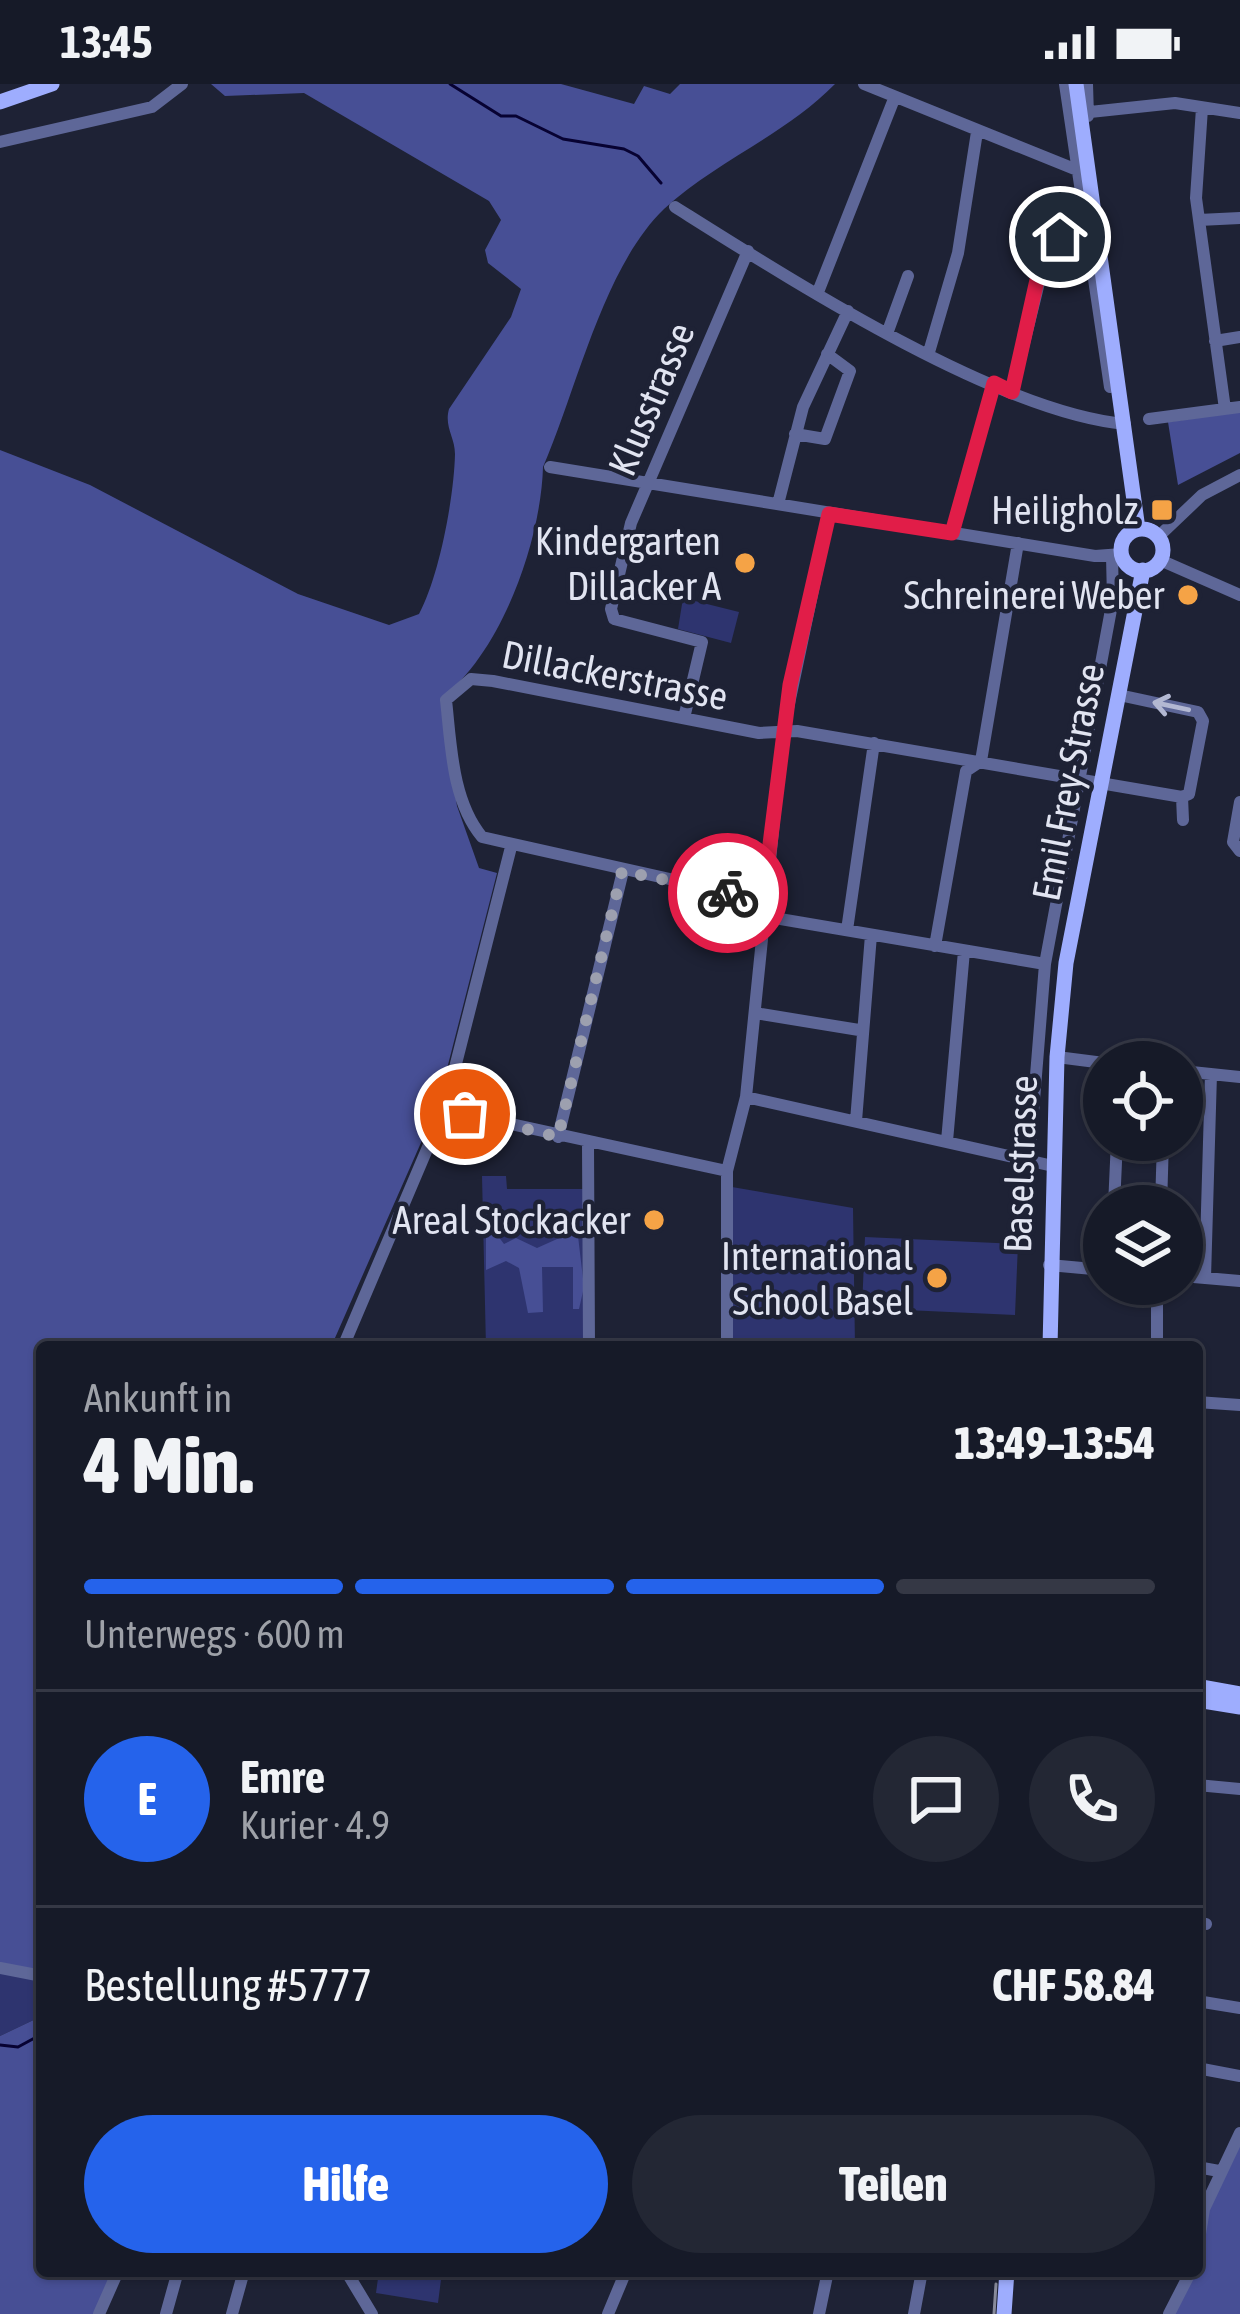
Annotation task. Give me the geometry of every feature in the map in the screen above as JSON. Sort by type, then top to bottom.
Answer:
[{"type":"main road","points":[[0,102],[52,84]]},
{"type":"main road","points":[[1076,84],[1138,529]]},
{"type":"main road","points":[[1138,529],[1158,537],[1160,560],[1143,570],[1117,555],[1124,538],[1138,529]]},
{"type":"main road","name":"Emil Frey-Strasse","points":[[1060,1007],[1143,570]]},
{"type":"main road","name":"Baselstrasse","points":[[1046,1341],[1060,1007]]},
{"type":"main road","points":[[1203,1687],[1240,1694]]},
{"type":"main road","points":[[1203,1701],[1240,1707]]},
{"type":"main road","points":[[1004,2314],[1006,2277]]},
{"type":"street","points":[[0,142],[152,107],[182,84]]},
{"type":"street","points":[[864,84],[1077,170]]},
{"type":"street","points":[[1065,84],[1110,387]]},
{"type":"street","points":[[1081,128],[1090,112],[1087,84]]},
{"type":"street","points":[[818,292],[894,99]]},
{"type":"street","points":[[1090,112],[1145,104],[1240,112]]},
{"type":"street","points":[[1149,419],[1233,408],[1215,341],[1198,220],[1202,108]]},
{"type":"street","points":[[928,352],[958,254],[977,132]]},
{"type":"street","points":[[675,207],[928,352],[1012,392],[1089,421],[1125,424]]},
{"type":"street","points":[[1198,220],[1240,218]]},
{"type":"street","points":[[1012,392],[1048,246],[1060,237],[1088,235]]},
{"type":"street","name":"Klusstrasse","points":[[685,718],[702,642],[614,620],[611,609],[631,523],[748,251]]},
{"type":"street","points":[[888,331],[908,275]]},
{"type":"street","points":[[778,504],[796,434],[848,310]]},
{"type":"street","points":[[1215,341],[1240,337]]},
{"type":"street","points":[[796,434],[825,439],[848,391],[850,371],[827,354]]},
{"type":"street","points":[[952,533],[994,383]]},
{"type":"street","points":[[550,466],[829,514],[1117,555]]},
{"type":"street","points":[[1158,537],[1202,495],[1240,475]]},
{"type":"street","points":[[727,1341],[727,1171],[746,1096],[783,732],[829,514]]},
{"type":"street","points":[[935,946],[967,771],[981,761],[1018,543]]},
{"type":"street","name":"Baselstrasse","points":[[1029,1162],[1045,964],[1113,599],[1117,555]]},
{"type":"street","points":[[1160,560],[1240,595]]},
{"type":"street","name":"Dillackerstrasse","points":[[511,847],[482,837],[468,820],[460,793],[446,700],[471,679],[759,733],[874,743],[1182,797]]},
{"type":"street","points":[[1119,695],[1198,712],[1200,740],[1189,794],[1182,797],[1183,820]]},
{"type":"street","points":[[847,930],[874,743]]},
{"type":"street","points":[[1240,802],[1233,842],[1240,850]]},
{"type":"street","points":[[346,1341],[445,1107],[511,847],[763,900]]},
{"type":"street","points":[[558,1137],[622,871]]},
{"type":"street","points":[[762,916],[1045,964]]},
{"type":"street","points":[[856,1121],[859,1030],[871,934]]},
{"type":"street","points":[[947,1141],[964,951]]},
{"type":"street","points":[[755,1013],[859,1030]]},
{"type":"street","points":[[1057,1057],[1083,1060]]},
{"type":"street","points":[[1203,1073],[1240,1077]]},
{"type":"street","points":[[1210,1074],[1205,1278],[1240,1281]]},
{"type":"street","points":[[746,1096],[1053,1166]]},
{"type":"street","points":[[465,1114],[727,1171]]},
{"type":"street","points":[[588,1144],[589,1341]]},
{"type":"street","points":[[1049,1265],[1083,1268]]},
{"type":"street","points":[[1157,1305],[1157,1341]]},
{"type":"street","points":[[1203,1403],[1240,1406]]},
{"type":"street","points":[[1203,1786],[1240,1789]]},
{"type":"street","points":[[0,1969],[36,1975]]},
{"type":"street","points":[[1203,2002],[1240,2008]]},
{"type":"street","points":[[1203,2069],[1240,2076]]},
{"type":"street","points":[[1203,2226],[1219,2171],[1240,2133]]},
{"type":"street","points":[[1203,2168],[1219,2171]]},
{"type":"street","points":[[99,2314],[115,2277]]},
{"type":"street","points":[[168,2314],[177,2277]]},
{"type":"street","points":[[232,2314],[242,2277]]},
{"type":"street","points":[[350,2277],[372,2314]]},
{"type":"street","points":[[608,2314],[623,2277]]},
{"type":"street","points":[[819,2314],[827,2277]]},
{"type":"street","points":[[914,2314],[921,2277]]},
{"type":"street","points":[[1169,2314],[1188,2277]]},
{"type":"shaded area","points":[[211,84],[561,84],[634,104],[644,86],[670,94],[680,84],[835,84],[794,118],[684,192],[664,209],[624,263],[593,331],[543,467],[535,528],[514,594],[482,654],[441,698],[457,806],[479,868],[497,873],[438,1104],[334,1341],[36,1341],[36,1975],[0,1969],[0,450],[90,485],[298,594],[389,625],[419,614],[426,598],[452,492],[455,454],[449,409],[511,317],[521,289],[488,263],[485,250],[501,220],[489,201],[304,93],[225,96]]},
{"type":"shaded area","points":[[1240,412],[1240,453],[1178,485],[1168,422]]},
{"type":"shaded area","points":[[683,598],[739,612],[731,643],[678,629]]},
{"type":"shaded area","points":[[482,1176],[506,1176],[507,1189],[585,1189],[587,1341],[486,1341]]},
{"type":"shaded area","points":[[732,1187],[853,1208],[855,1341],[733,1341]]},
{"type":"shaded area","points":[[486,1220],[504,1244],[516,1238],[537,1248],[566,1235],[578,1236],[584,1287],[579,1309],[573,1309],[573,1267],[542,1267],[543,1312],[528,1313],[519,1268],[506,1261],[486,1270]]},
{"type":"shaded area","points":[[865,1237],[1018,1244],[1015,1315],[862,1308]]},
{"type":"shaded area","points":[[0,1969],[36,1975],[36,2019],[0,2036]]},
{"type":"shaded area","points":[[36,2019],[36,2277],[112,2277],[94,2314],[0,2314],[0,2036]]},
{"type":"shaded area","points":[[1240,2133],[1240,2314],[1169,2314],[1188,2277],[1203,2277],[1204,2209]]},
{"type":"shaded area","points":[[378,2277],[441,2277],[438,2303],[376,2293]]},
{"type":"waterway","points":[[450,84],[501,116],[516,116],[563,139],[624,149],[638,156],[661,183]]},
{"type":"waterway","points":[[0,2045],[18,2047],[36,2037]]},
{"type":"tram line","points":[[994,2314],[996,2284]]},
{"type":"way so far","points":[[465,1114],[558,1137],[622,871],[728,893]]},
{"type":"place","name":"Heiligholz","points":[[1162,510]]},
{"type":"place","name":"Kindergarten Dillacker A","points":[[745,563]]},
{"type":"place","name":"Schreinerei Weber","points":[[1188,595]]},
{"type":"place","name":"Areal Stockacker","points":[[654,1220]]},
{"type":"place","name":"International School Basel","points":[[937,1278]]},
{"type":"route","points":[[728,893],[763,900],[790,685],[829,514],[952,533],[994,383],[1012,392],[1041,262],[1048,246],[1060,237]]}]
